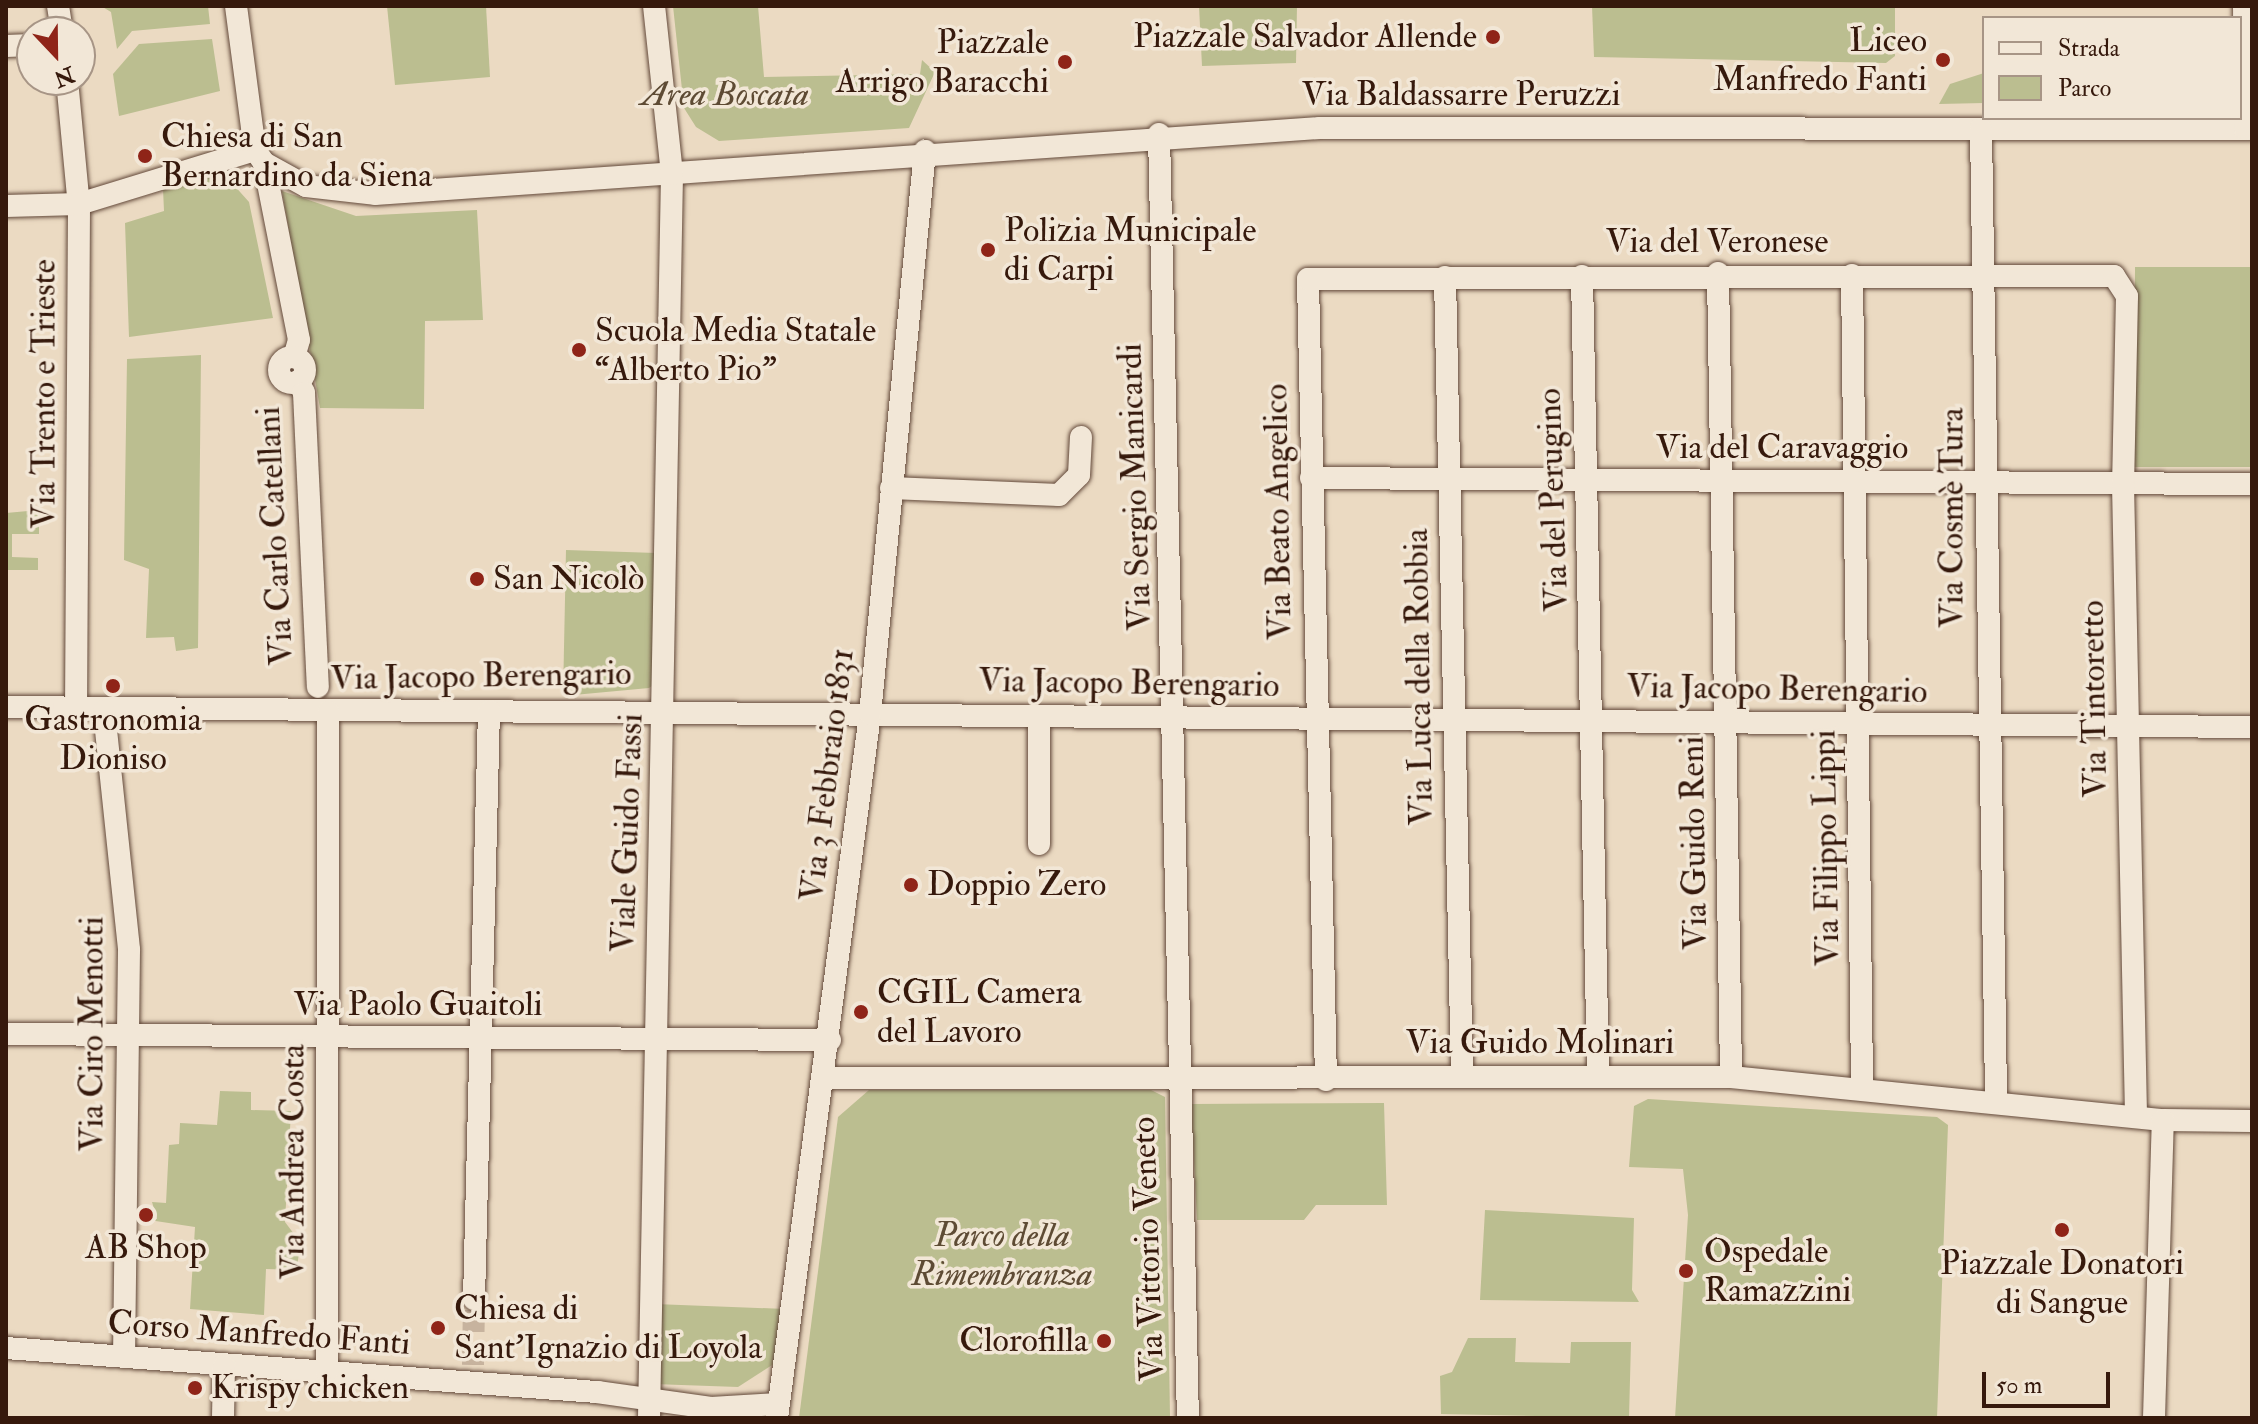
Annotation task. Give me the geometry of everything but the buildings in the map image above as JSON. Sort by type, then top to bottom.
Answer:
[{"type":"street","name":"Via Carlo Catellani","points":[[236,6],[260,156],[299,340],[294,357],[305,368],[298,381],[304,393],[321,703]]},
{"type":"street","name":"Viale Guido Fassi","points":[[649,1408],[655,1039],[665,710],[672,174],[654,6]]},
{"type":"street","points":[[2244,6],[2248,129]]},
{"type":"street","name":"Via Trento e Trieste","points":[[69,96],[79,204],[76,709]]},
{"type":"street","name":"Via Cosmè Tura","points":[[1981,129],[1987,724],[1996,1099]]},
{"type":"street","name":"Via Baldassarre Peruzzi","points":[[672,174],[1159,134],[2248,129]]},
{"type":"street","name":"Via Sergio Manicardi","points":[[1159,134],[1175,717],[1176,1077]]},
{"type":"street","name":"Via 3 Febbraio 1831","points":[[777,1411],[827,1078],[870,714],[925,151]]},
{"type":"street","points":[[6,206],[79,204],[260,156],[306,186],[375,194],[672,174]]},
{"type":"street","name":"Via del Veronese","points":[[1308,279],[1718,273],[1983,279],[2114,276],[2125,283]]},
{"type":"street","name":"Via Guido Reni","points":[[1718,273],[1731,1077]]},
{"type":"street","name":"Via Filippo Lippi","points":[[1852,275],[1852,482],[1859,723],[1862,1085]]},
{"type":"street","name":"Via del Perugino","points":[[1582,276],[1585,480],[1594,721],[1598,1074]]},
{"type":"street","name":"Via Luca della Robbia","points":[[1445,277],[1462,1076]]},
{"type":"street","name":"Via Beato Angelico","points":[[1308,279],[1326,1080]]},
{"type":"street","name":"Via Tintoretto","points":[[2125,283],[2123,484],[2136,1114]]},
{"type":"street","points":[[891,488],[1059,495],[1079,475],[1081,437]]},
{"type":"street","name":"Via del Caravaggio","points":[[1311,478],[2252,484]]},
{"type":"street","name":"Via Jacopo Berengario","points":[[6,707],[104,711],[321,703],[489,711],[665,710],[2252,727]]},
{"type":"street","name":"Via Andrea Costa","points":[[321,703],[327,1371]]},
{"type":"street","name":"Via Ciro Menotti","points":[[104,711],[129,950],[124,1357]]},
{"type":"street","points":[[474,1299],[489,711]]},
{"type":"street","points":[[1039,716],[1039,844]]},
{"type":"street","name":"Via Paolo Guaitoli","points":[[6,1034],[326,1039],[830,1040]]},
{"type":"street","name":"Via Guido Molinari","points":[[827,1078],[1326,1080],[1598,1074],[1731,1077],[1862,1085],[2136,1114],[2163,1120],[2252,1121]]},
{"type":"street","name":"Via Vittorio Veneto","points":[[1176,1077],[1188,1418]]},
{"type":"street","points":[[2154,1418],[2163,1120]]},
{"type":"street","name":"Corso Manfredo Fanti","points":[[6,1348],[224,1366],[473,1374],[649,1408],[686,1402],[777,1411]]},
{"type":"street","points":[[223,1418],[224,1366]]},
{"type":"street","points":[[727,1408],[785,1373]]},
{"type":"green space","points":[[101,6],[208,6],[210,24],[132,31],[117,49],[111,12]]},
{"type":"green space","points":[[387,6],[486,6],[490,77],[395,85]]},
{"type":"green space","name":"Area Boscata","points":[[673,6],[758,6],[764,77],[920,74],[922,60],[935,72],[909,128],[719,141],[696,127],[684,108]]},
{"type":"green space","points":[[1199,6],[1297,6],[1296,63],[1202,66]]},
{"type":"green space","points":[[1592,6],[1895,6],[1895,56],[1886,63],[1594,57]]},
{"type":"green space","points":[[212,39],[220,91],[119,116],[113,74],[139,44]]},
{"type":"green space","points":[[1982,74],[1982,103],[1939,104],[1950,84]]},
{"type":"green space","points":[[224,174],[249,202],[273,318],[129,337],[125,223],[164,211],[163,189]]},
{"type":"green space","points":[[282,191],[356,216],[477,210],[483,320],[425,321],[424,409],[320,408]]},
{"type":"green space","points":[[2135,267],[2252,267],[2252,467],[2134,467]]},
{"type":"green space","points":[[201,355],[198,648],[176,651],[174,637],[146,638],[149,569],[124,560],[127,359]]},
{"type":"green space","points":[[39,510],[39,534],[12,534],[12,557],[38,558],[38,570],[6,570],[6,513]]},
{"type":"green space","points":[[566,550],[656,553],[655,684],[649,688],[563,696]]},
{"type":"green space","name":"Parco della Rimembranza","points":[[869,1090],[1151,1090],[1165,1097],[1170,1418],[799,1418],[838,1117]]},
{"type":"green space","points":[[220,1091],[251,1092],[251,1110],[291,1111],[285,1222],[300,1242],[297,1270],[266,1269],[264,1315],[190,1309],[195,1227],[149,1220],[157,1219],[152,1202],[166,1203],[169,1145],[179,1144],[180,1123],[217,1125]]},
{"type":"green space","points":[[1648,1099],[1937,1117],[1948,1125],[1937,1418],[1675,1418],[1688,1215],[1683,1169],[1629,1167],[1634,1106]]},
{"type":"green space","points":[[1384,1103],[1387,1205],[1316,1205],[1304,1220],[1197,1220],[1191,1104]]},
{"type":"green space","points":[[1485,1210],[1634,1218],[1632,1290],[1639,1302],[1480,1300]]},
{"type":"green space","points":[[655,1304],[785,1309],[780,1360],[738,1387],[653,1384]]},
{"type":"green space","points":[[1468,1338],[1516,1338],[1515,1362],[1570,1363],[1571,1342],[1631,1342],[1629,1418],[1441,1414],[1440,1376],[1452,1372]]},
{"type":"tunnel","points":[[473,1365],[474,1299]]},
{"type":"place","name":"Piazzale Salvador Allende","points":[[1493,37]]},
{"type":"place","name":"Liceo Manfredo Fanti","points":[[1943,60]]},
{"type":"place","name":"Piazzale Arrigo Baracchi","points":[[1065,62]]},
{"type":"place","name":"Chiesa di San Bernardino da Siena","points":[[145,156]]},
{"type":"place","name":"Polizia Municipale di Carpi","points":[[988,250]]},
{"type":"place","name":"Scuola Media Statale “Alberto Pio”","points":[[579,350]]},
{"type":"place","name":"San Nicolò","points":[[477,579]]},
{"type":"place","name":"Gastronomia Dioniso","points":[[113,686]]},
{"type":"place","name":"Doppio Zero","points":[[911,885]]},
{"type":"place","name":"CGIL Camera del Lavoro","points":[[861,1012]]},
{"type":"place","name":"AB Shop","points":[[146,1215]]},
{"type":"place","name":"Piazzale Donatori di Sangue","points":[[2062,1230]]},
{"type":"place","name":"Ospedale Ramazzini","points":[[1686,1271]]},
{"type":"place","name":"Chiesa di Sant'Ignazio di Loyola","points":[[438,1328]]},
{"type":"place","name":"Clorofilla","points":[[1104,1341]]},
{"type":"place","name":"Krispy chicken","points":[[195,1388]]}]
